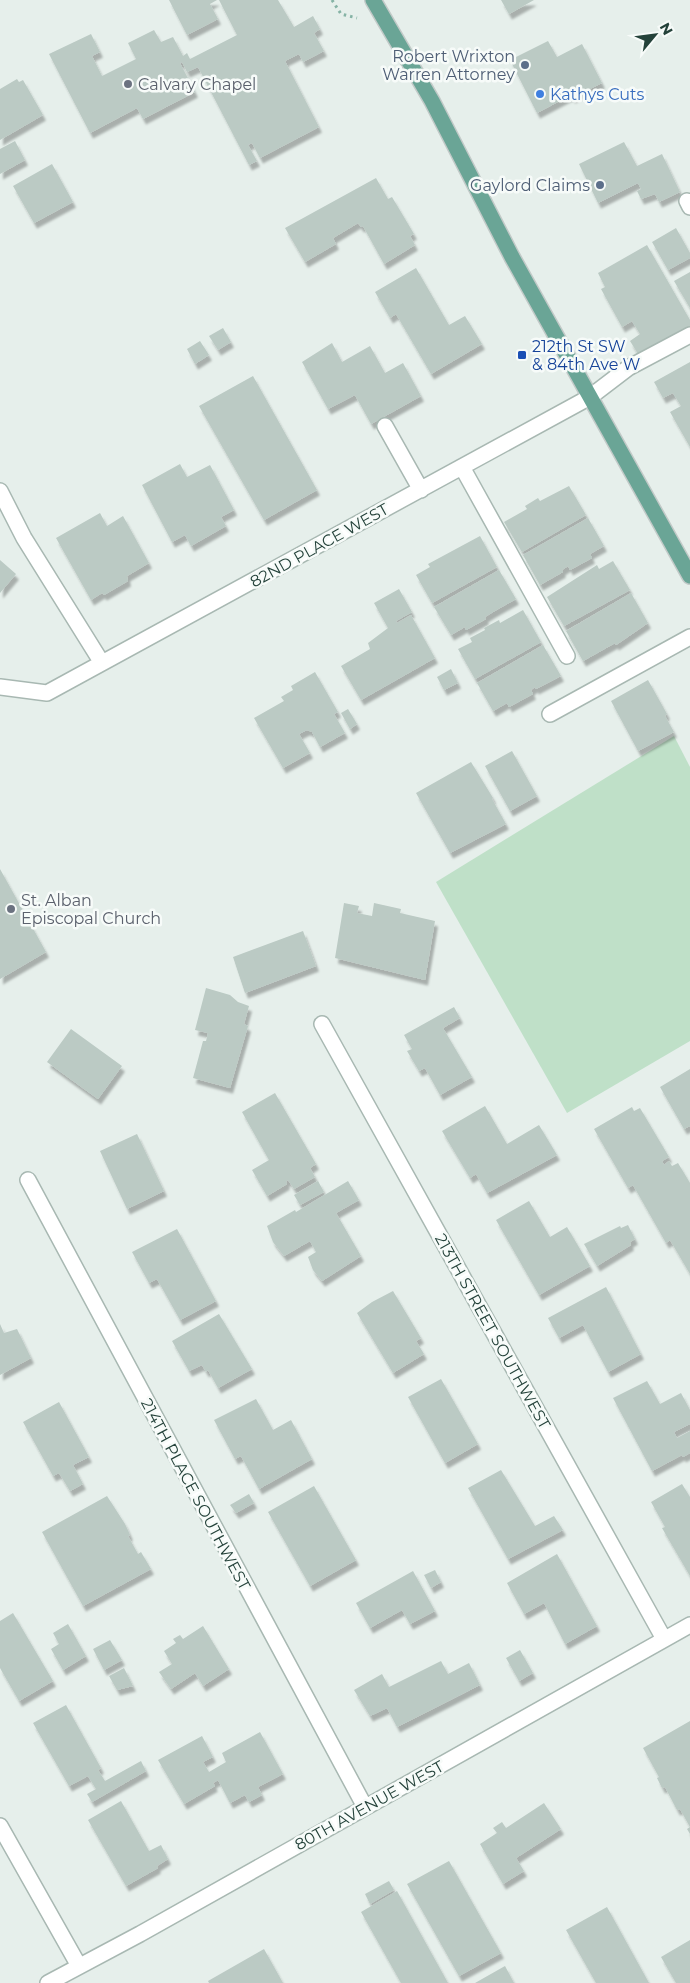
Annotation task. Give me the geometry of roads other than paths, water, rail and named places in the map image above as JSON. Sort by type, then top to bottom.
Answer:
[{"type":"main road","points":[[374,1],[432,101],[512,257],[690,576]]},
{"type":"street","name":"82ND PLACE WEST","points":[[0,687],[48,692],[590,397],[628,368],[690,335]]},
{"type":"street","points":[[385,426],[420,490]]},
{"type":"street","points":[[462,467],[567,656]]},
{"type":"street","points":[[0,491],[24,538],[102,663]]},
{"type":"street","points":[[550,714],[690,637]]},
{"type":"street","name":"213TH STREET SOUTHWEST","points":[[322,1024],[664,1639]]},
{"type":"street","name":"214TH PLACE SOUTHWEST","points":[[28,1180],[365,1807]]},
{"type":"street","name":"80TH AVENUE WEST","points":[[48,1983],[690,1625]]},
{"type":"street","points":[[0,1826],[79,1966]]},
{"type":"place","name":"Robert Wrixton Warren Attorney","points":[[525,65]]},
{"type":"place","name":"Calvary Chapel","points":[[128,84]]},
{"type":"place","name":"Kathys Cuts","points":[[540,94]]},
{"type":"place","name":"Gaylord Claims","points":[[600,185]]},
{"type":"place","name":"212th St SW & 84th Ave W","points":[[522,355]]},
{"type":"place","name":"St. Alban Episcopal Church","points":[[11,909]]}]
